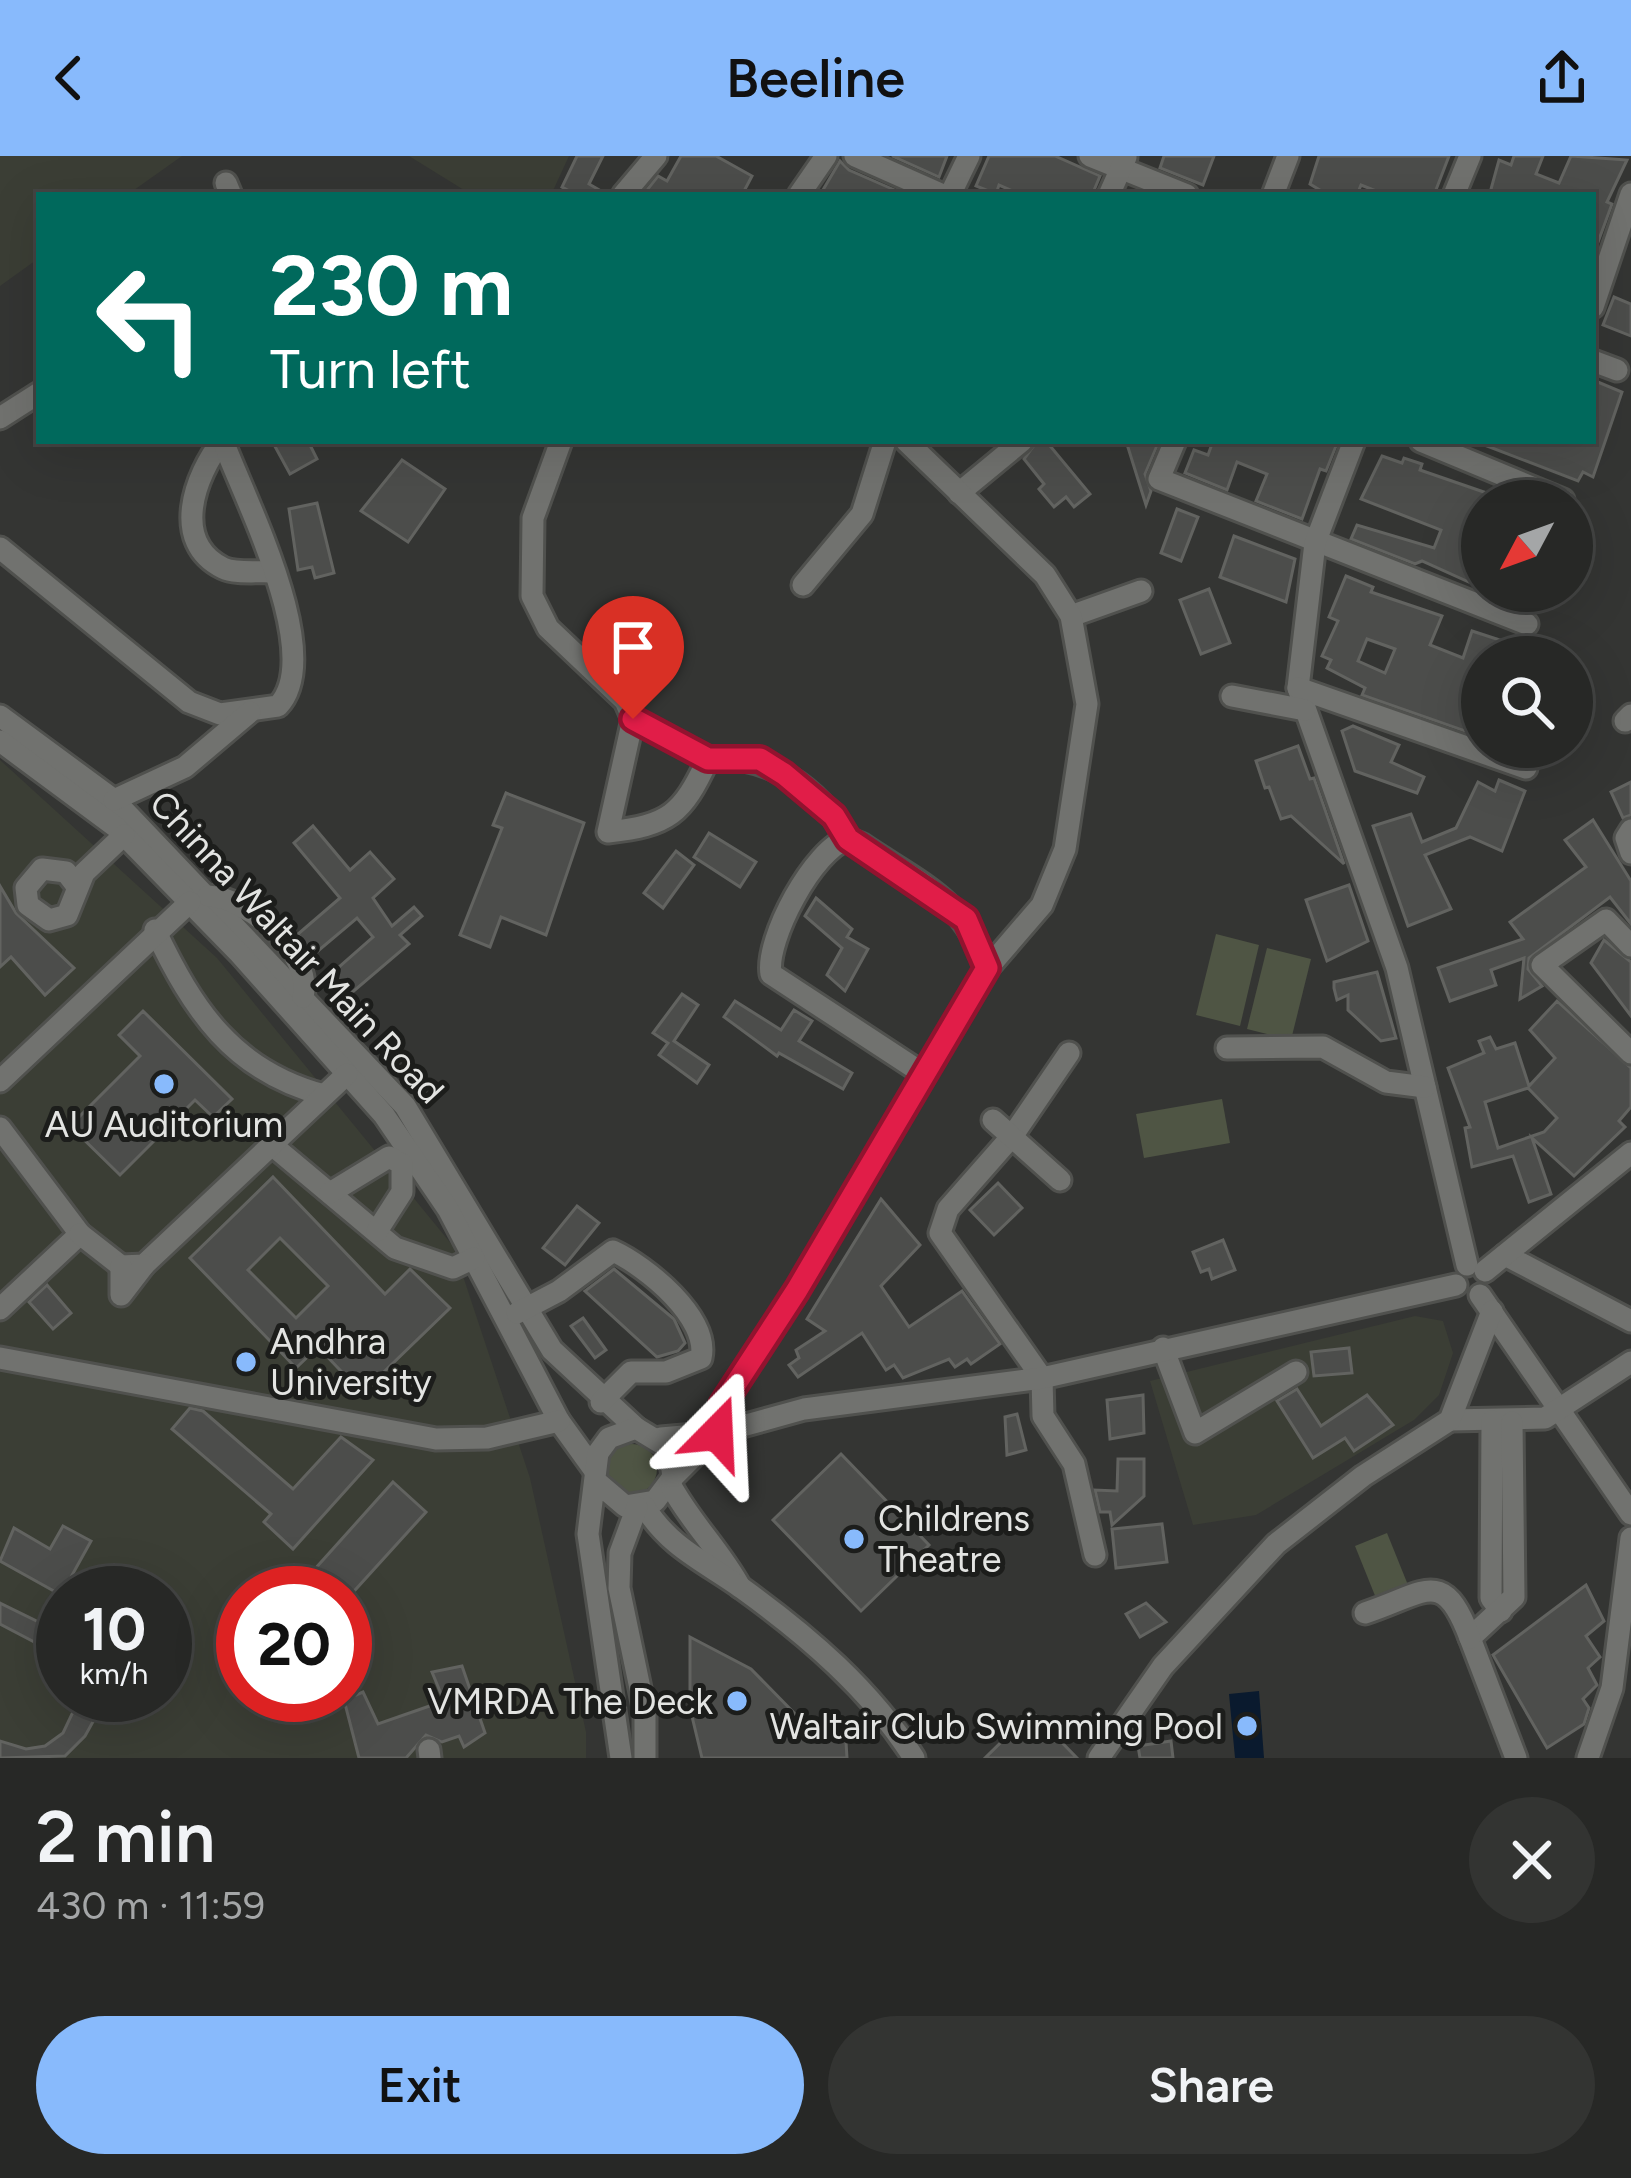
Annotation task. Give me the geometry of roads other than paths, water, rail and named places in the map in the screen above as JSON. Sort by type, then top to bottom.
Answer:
[{"type":"street","points":[[626,192],[656,156]]},
{"type":"street","points":[[801,192],[826,156]]},
{"type":"street","points":[[855,156],[939,192]]},
{"type":"street","points":[[948,192],[969,156]]},
{"type":"street","points":[[1090,156],[1124,162],[1181,192]]},
{"type":"street","points":[[1274,192],[1288,156]]},
{"type":"street","points":[[1455,192],[1469,156]]},
{"type":"street","points":[[1110,192],[1124,162]]},
{"type":"street","points":[[1596,298],[1631,194]]},
{"type":"street","points":[[1596,362],[1617,370]]},
{"type":"street","points":[[0,418],[36,395]]},
{"type":"street","points":[[220,444],[200,469],[190,516],[201,548],[224,569],[272,572]]},
{"type":"street","points":[[0,548],[189,702],[220,714],[278,706],[292,687],[296,667],[293,629],[223,444]]},
{"type":"street","points":[[561,444],[533,518],[532,596],[548,628],[625,701],[633,719],[608,832],[654,826],[688,802],[708,759]]},
{"type":"street","points":[[803,584],[862,514],[884,444]]},
{"type":"street","points":[[645,1758],[645,1712],[620,1588],[620,1553],[641,1507],[717,1433],[722,1405],[797,1290],[987,968],[1042,905],[1065,848],[1087,704],[1071,616],[1045,575],[909,444]]},
{"type":"street","points":[[959,493],[1018,444]]},
{"type":"street","points":[[1173,444],[1159,479],[1527,624]]},
{"type":"street","points":[[1232,696],[1297,713],[1315,542],[1353,444]]},
{"type":"street","points":[[1427,444],[1515,480]]},
{"type":"street","points":[[1071,616],[1142,591]]},
{"type":"street","points":[[1302,699],[1461,748]]},
{"type":"street","points":[[1302,699],[1397,968],[1469,1274],[1487,1286],[1450,1420]]},
{"type":"street","points":[[114,800],[185,767],[250,712]]},
{"type":"street","name":"Chinna Waltair Main Road","points":[[0,716],[114,800],[347,1074],[515,1314],[602,1402],[636,1428]]},
{"type":"street","points":[[633,719],[708,759],[760,759],[812,795],[848,839],[966,919],[987,968]]},
{"type":"street","name":"Chinna Waltair Main Road","points":[[0,741],[199,899],[303,997],[405,1106],[432,1142],[515,1314],[559,1421],[597,1477]]},
{"type":"street","points":[[1631,830],[1626,838],[1631,853]]},
{"type":"street","points":[[76,885],[124,835]]},
{"type":"street","points":[[848,839],[825,851],[770,943],[771,974],[922,1073]]},
{"type":"street","points":[[0,1080],[154,930],[199,899]]},
{"type":"street","points":[[1631,946],[1606,920],[1542,964],[1631,1053]]},
{"type":"street","points":[[154,930],[188,1000],[210,1029],[251,1065],[323,1095]]},
{"type":"street","points":[[1226,1048],[1323,1047],[1386,1082],[1425,1087]]},
{"type":"street","points":[[1069,1053],[1013,1135],[948,1209],[940,1233],[1042,1378],[1043,1416],[1074,1464],[1095,1556]]},
{"type":"street","points":[[0,1128],[80,1234],[132,1265],[347,1074]]},
{"type":"street","points":[[992,1120],[1060,1180]]},
{"type":"street","points":[[272,1145],[395,1248],[453,1268],[474,1258]]},
{"type":"street","points":[[621,1758],[588,1534],[598,1453],[609,1438],[636,1428],[661,1438],[717,1433],[804,1409],[1042,1378],[1469,1274],[1505,1256],[1631,1153]]},
{"type":"street","points":[[330,1193],[389,1157],[408,1160],[402,1192],[377,1231]]},
{"type":"street","points":[[0,1309],[80,1234]]},
{"type":"street","points":[[515,1314],[613,1251],[694,1322],[701,1334],[701,1358],[666,1372],[631,1372],[602,1402]]},
{"type":"street","points":[[1505,1256],[1631,1321]]},
{"type":"street","points":[[1486,1303],[1631,1514]]},
{"type":"street","points":[[1163,1348],[1195,1433],[1296,1372]]},
{"type":"street","points":[[0,1358],[436,1439],[487,1438],[559,1421]]},
{"type":"street","points":[[1099,1758],[1162,1666],[1276,1544],[1363,1476],[1450,1420],[1545,1418],[1631,1362]]},
{"type":"street","points":[[1471,1638],[1514,1597],[1502,1422]]},
{"type":"street","points":[[661,1438],[669,1448],[672,1480],[691,1523],[726,1560],[741,1587]]},
{"type":"street","points":[[597,1477],[614,1501],[641,1507],[676,1548],[741,1587],[848,1675],[887,1715],[907,1755]]},
{"type":"street","points":[[1588,1758],[1609,1707],[1631,1538]]},
{"type":"street","points":[[1365,1613],[1434,1590],[1447,1592],[1456,1601],[1516,1758]]},
{"type":"water","name":"Waltair Club Swimming Pool","points":[[1259,1691],[1264,1758],[1235,1758],[1229,1694]]},
{"type":"place","name":"AU Auditorium","points":[[164,1084]]},
{"type":"place","name":"Andhra University","points":[[246,1362]]},
{"type":"place","name":"Childrens Theatre","points":[[854,1539]]},
{"type":"place","name":"VMRDA The Deck","points":[[737,1701]]},
{"type":"place","name":"Waltair Club Swimming Pool","points":[[1247,1726]]}]
